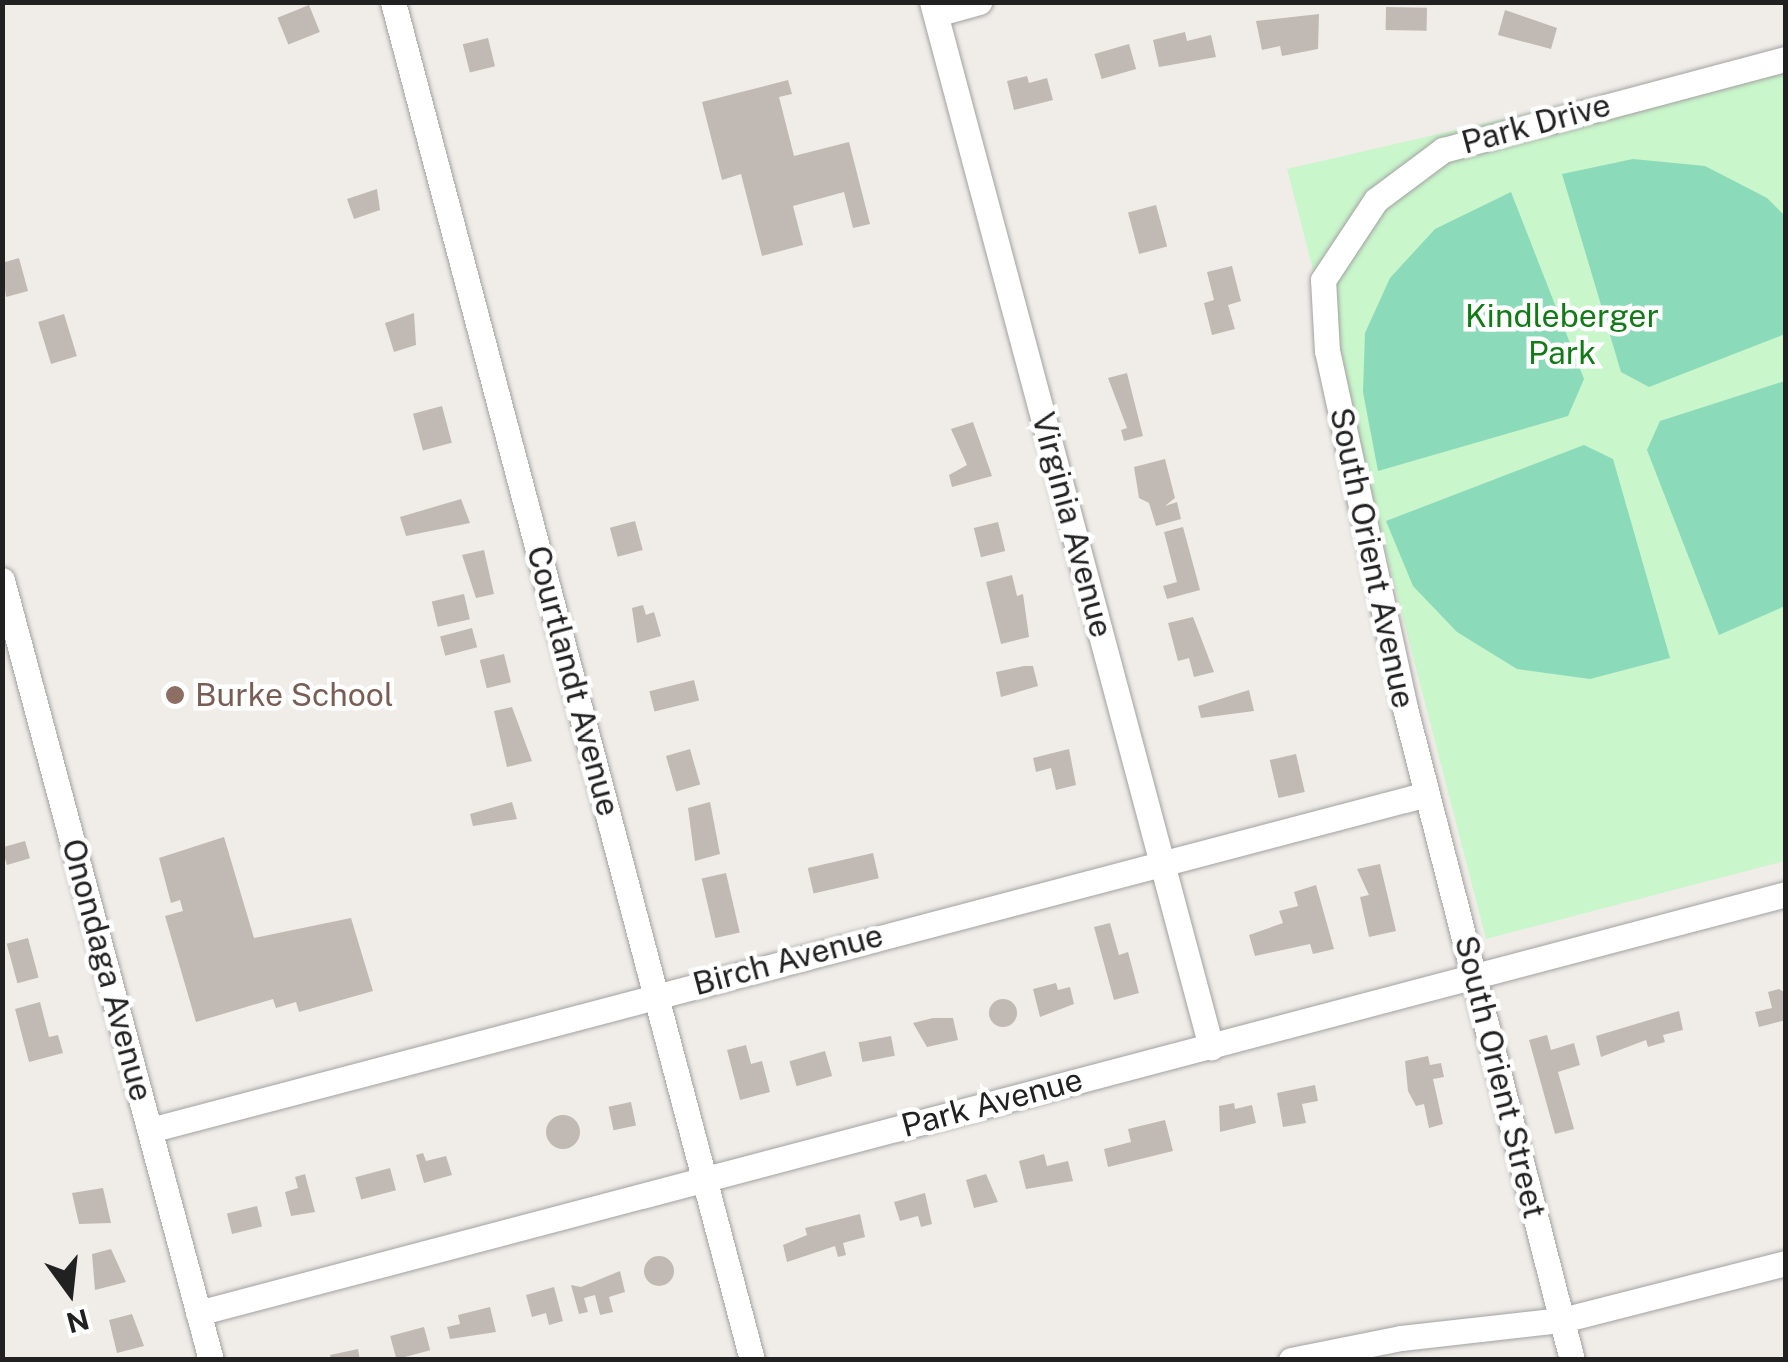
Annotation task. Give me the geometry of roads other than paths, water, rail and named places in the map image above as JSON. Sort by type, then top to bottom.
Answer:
[{"type":"street","name":"Courtlandt Avenue","points":[[392,2],[752,1360]]},
{"type":"street","points":[[934,8],[980,2]]},
{"type":"street","name":"Virginia Avenue","points":[[934,8],[1211,1046]]},
{"type":"street","name":"Park Drive","points":[[1322,322],[1324,280],[1336,254],[1392,184],[1443,150],[1786,59]]},
{"type":"street","name":"South Orient Avenue","points":[[1322,322],[1428,794]]},
{"type":"street","name":"Onondaga Avenue","points":[[2,580],[211,1360]]},
{"type":"street","name":"Birch Avenue","points":[[150,1130],[1428,794]]},
{"type":"street","name":"South Orient Street","points":[[1428,794],[1572,1360]]},
{"type":"street","name":"Park Avenue","points":[[198,1313],[1786,894]]},
{"type":"street","points":[[1291,1360],[1402,1338],[1562,1320],[1786,1263]]},
{"type":"place","name":"Burke School","points":[[175,695]]},
{"type":"park label","name":"Kindleberger Park","points":[[1562,336]]}]
